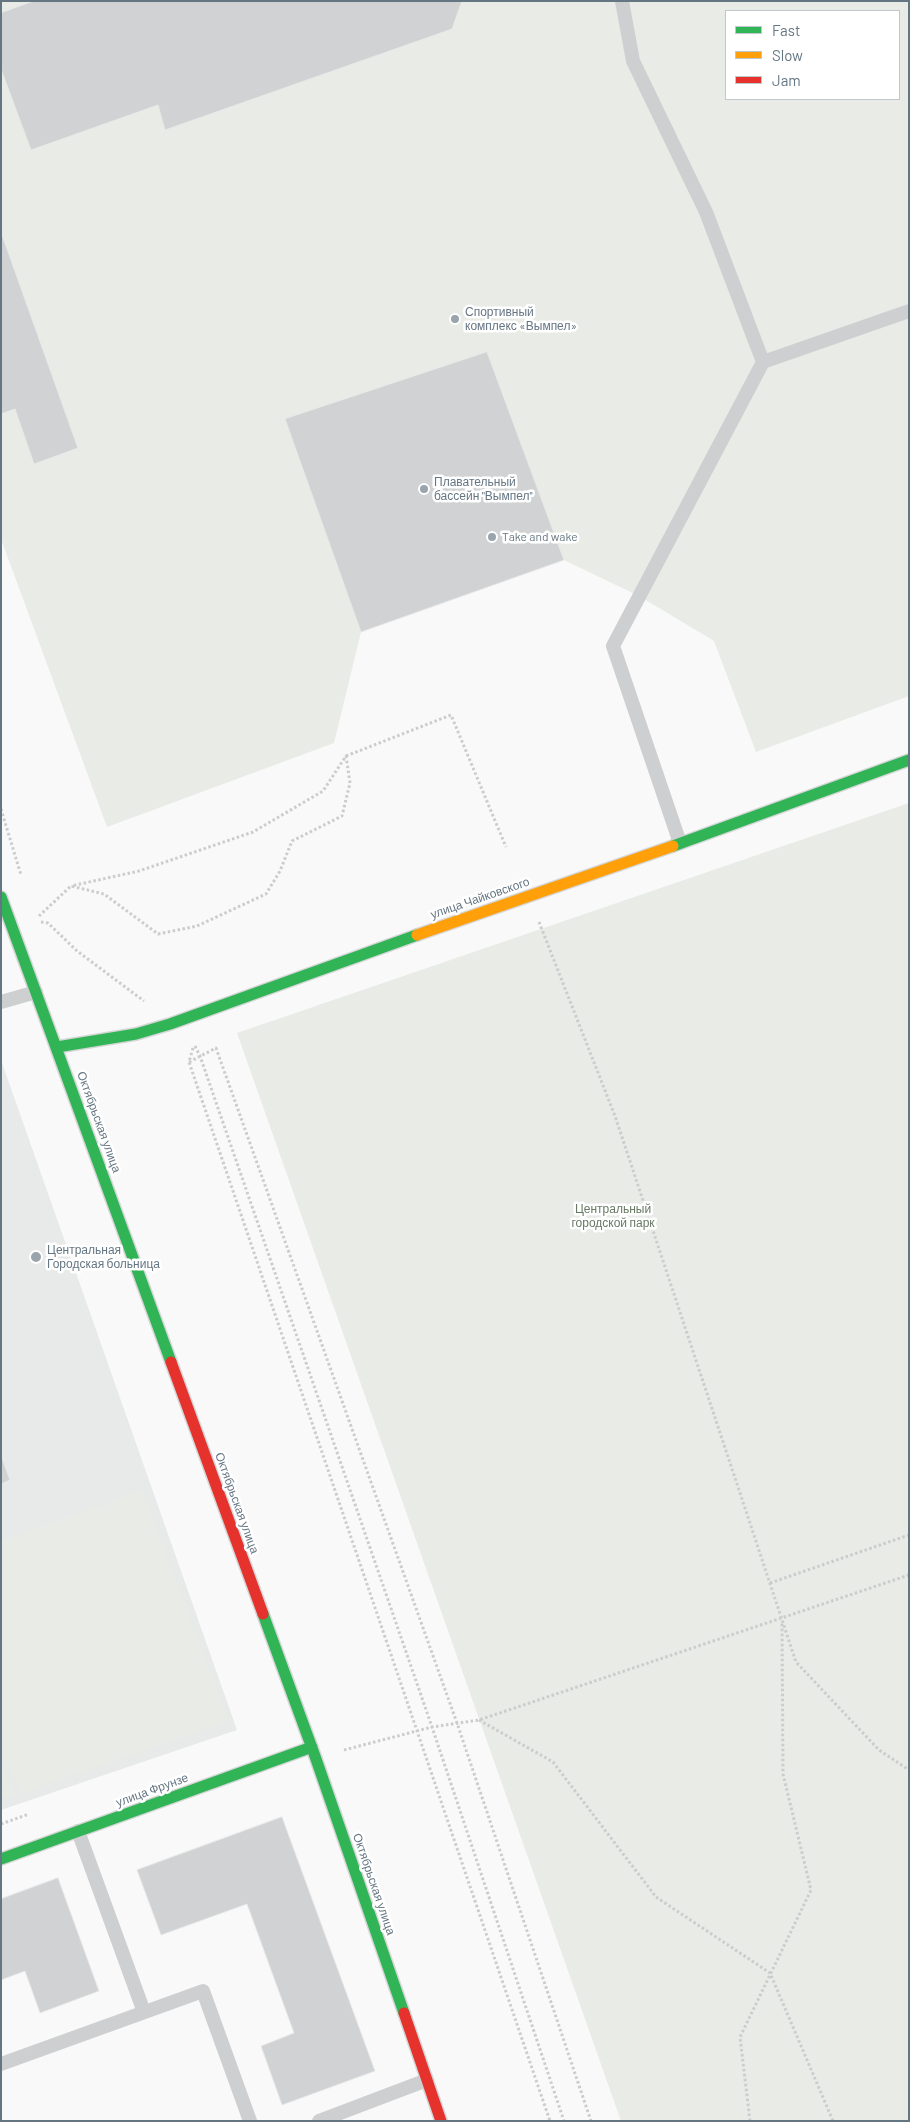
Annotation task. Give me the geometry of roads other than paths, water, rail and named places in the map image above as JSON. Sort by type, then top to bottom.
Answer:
[{"type":"street","name":"улица Чайковского","points":[[57,1047],[136,1034],[170,1024],[909,760]]},
{"type":"street","name":"Октябрьская улица","points":[[1,897],[312,1747],[441,2121]]},
{"type":"street","name":"улица Фрунзе","points":[[1,1859],[312,1747]]},
{"type":"lane","points":[[622,1],[632,61],[706,212],[763,362]]},
{"type":"lane","points":[[680,843],[613,646],[763,362],[909,311]]},
{"type":"lane","points":[[1,1002],[36,992]]},
{"type":"lane","points":[[78,1831],[144,2012]]},
{"type":"lane","points":[[1,2064],[202,1991],[250,2121]]},
{"type":"lane","points":[[319,2121],[427,2080]]},
{"type":"place","name":"Спортивный комплекс «Вымпел»","points":[[455,319]]},
{"type":"place","name":"Плавательный бассейн \"Вымпел\"","points":[[424,489]]},
{"type":"place","name":"Take and wake","points":[[492,537]]},
{"type":"place","name":"Центральная Городская больница","points":[[36,1257]]},
{"type":"park label","name":"Центральный городской парк","points":[[613,1216]]}]
